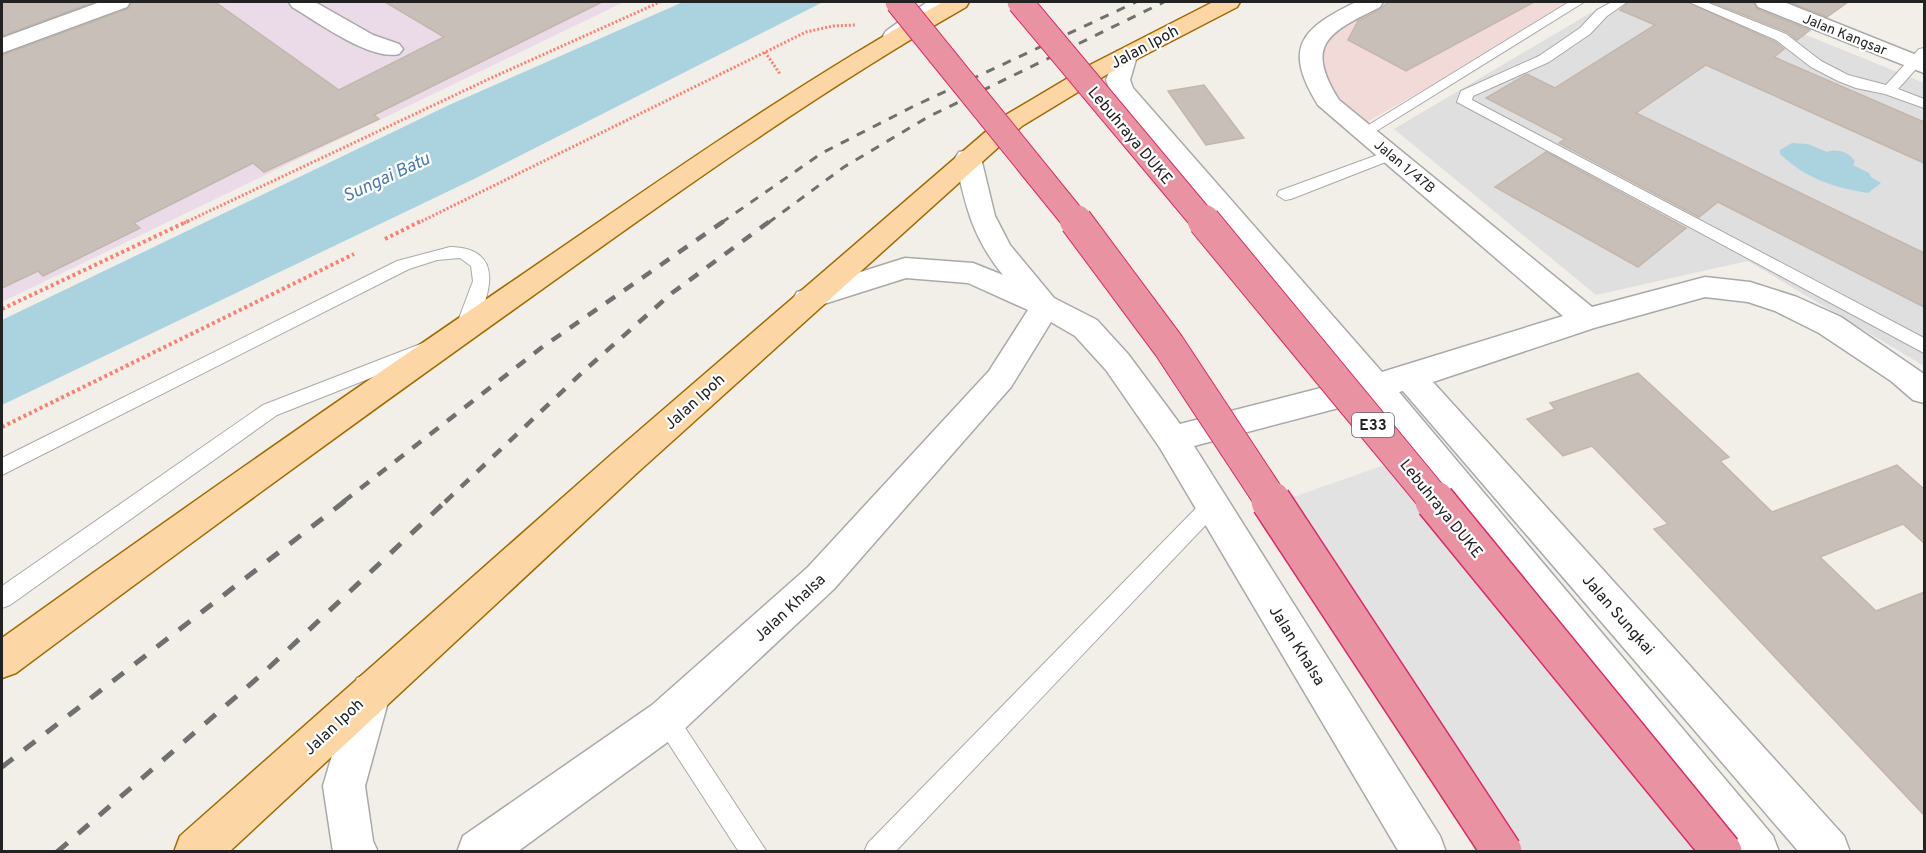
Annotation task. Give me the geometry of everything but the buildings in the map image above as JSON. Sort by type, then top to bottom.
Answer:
[{"type":"highway","points":[[898,2],[1096,246],[1169,346],[1502,852]]},
{"type":"highway","name":"Lebuhraya DUKE","points":[[1020,2],[1329,371],[1722,852]]},
{"type":"main road","points":[[2,660],[273,462],[739,137],[880,46],[958,2]]},
{"type":"main road","name":"Jalan Ipoh","points":[[196,852],[371,691],[968,158],[1013,121],[1125,56],[1229,2]]},
{"type":"street","points":[[2,46],[119,2]]},
{"type":"street","points":[[300,2],[365,40],[391,49]]},
{"type":"street","points":[[880,46],[941,2]]},
{"type":"street","name":"Jalan 1/47B","points":[[1372,2],[1325,27],[1314,39],[1310,64],[1313,77],[1330,105],[1587,319]]},
{"type":"street","name":"Jalan Kangsar","points":[[1766,2],[1921,60]]},
{"type":"street","points":[[1125,56],[1118,80],[1121,90],[1393,381],[1757,852]]},
{"type":"street","name":"Jalan Khalsa","points":[[968,158],[981,216],[998,250],[1046,306]]},
{"type":"street","name":"Jalan Khalsa","points":[[808,299],[905,268],[973,273],[1046,306],[1086,328],[1117,362],[1172,438],[1424,852]]},
{"type":"street","points":[[1172,438],[1393,381],[1587,319],[1706,288],[1750,292],[1786,304],[1830,325],[1902,373],[1924,391]]},
{"type":"street","name":"Jalan Khalsa","points":[[479,852],[666,719],[821,579],[1000,379],[1046,306]]},
{"type":"street","name":"Jalan Sungkai","points":[[1393,381],[1828,852]]},
{"type":"street","points":[[357,852],[352,844],[344,786],[371,691]]},
{"type":"lane","points":[[1365,132],[1577,2]]},
{"type":"lane","points":[[1620,2],[1602,13],[1585,31],[1545,59],[1466,94],[1464,102],[1924,346]]},
{"type":"lane","points":[[1696,2],[1781,37],[1816,64],[1843,78],[1861,85],[1889,90],[1924,104]]},
{"type":"lane","points":[[1889,90],[1921,60]]},
{"type":"lane","points":[[1284,195],[1391,155]]},
{"type":"lane","points":[[2,467],[403,265],[425,257],[450,252],[466,254],[477,263],[482,277],[455,335],[270,410],[2,597]]},
{"type":"lane","points":[[877,852],[1212,505]]},
{"type":"lane","points":[[666,719],[754,852]]},
{"type":"path","points":[[2,309],[491,78],[660,2]]},
{"type":"path","points":[[378,242],[806,32],[833,26],[855,26]]},
{"type":"path","points":[[765,52],[780,75],[789,79]]},
{"type":"path","points":[[2,427],[356,253]]},
{"type":"shaded area","points":[[2,2],[624,2],[2,302]]},
{"type":"shaded area","points":[[1363,2],[1578,2],[1367,122],[1328,89],[1314,26]]},
{"type":"shaded area","points":[[1609,2],[1725,2],[1924,83],[1924,366],[1748,261],[1596,295],[1394,129]]},
{"type":"shaded area","points":[[1410,456],[1706,851],[1490,851],[1259,509]]},
{"type":"water","name":"Sungai Batu","points":[[683,2],[823,2],[474,179],[2,405],[2,320],[449,105]]},
{"type":"water","points":[[1792,143],[1808,144],[1827,152],[1835,150],[1846,153],[1855,161],[1853,165],[1869,173],[1881,183],[1868,193],[1821,181],[1800,170],[1780,154],[1780,150]]},
{"type":"railway","points":[[721,223],[822,153],[912,107],[1136,2]]},
{"type":"railway","points":[[768,223],[844,167],[928,117],[1164,2]]},
{"type":"railway","points":[[343,502],[541,348],[724,221]]},
{"type":"railway","points":[[445,502],[586,369],[672,293],[770,221]]},
{"type":"railway","points":[[2,767],[345,501]]},
{"type":"railway","points":[[57,852],[261,675],[446,501]]}]
